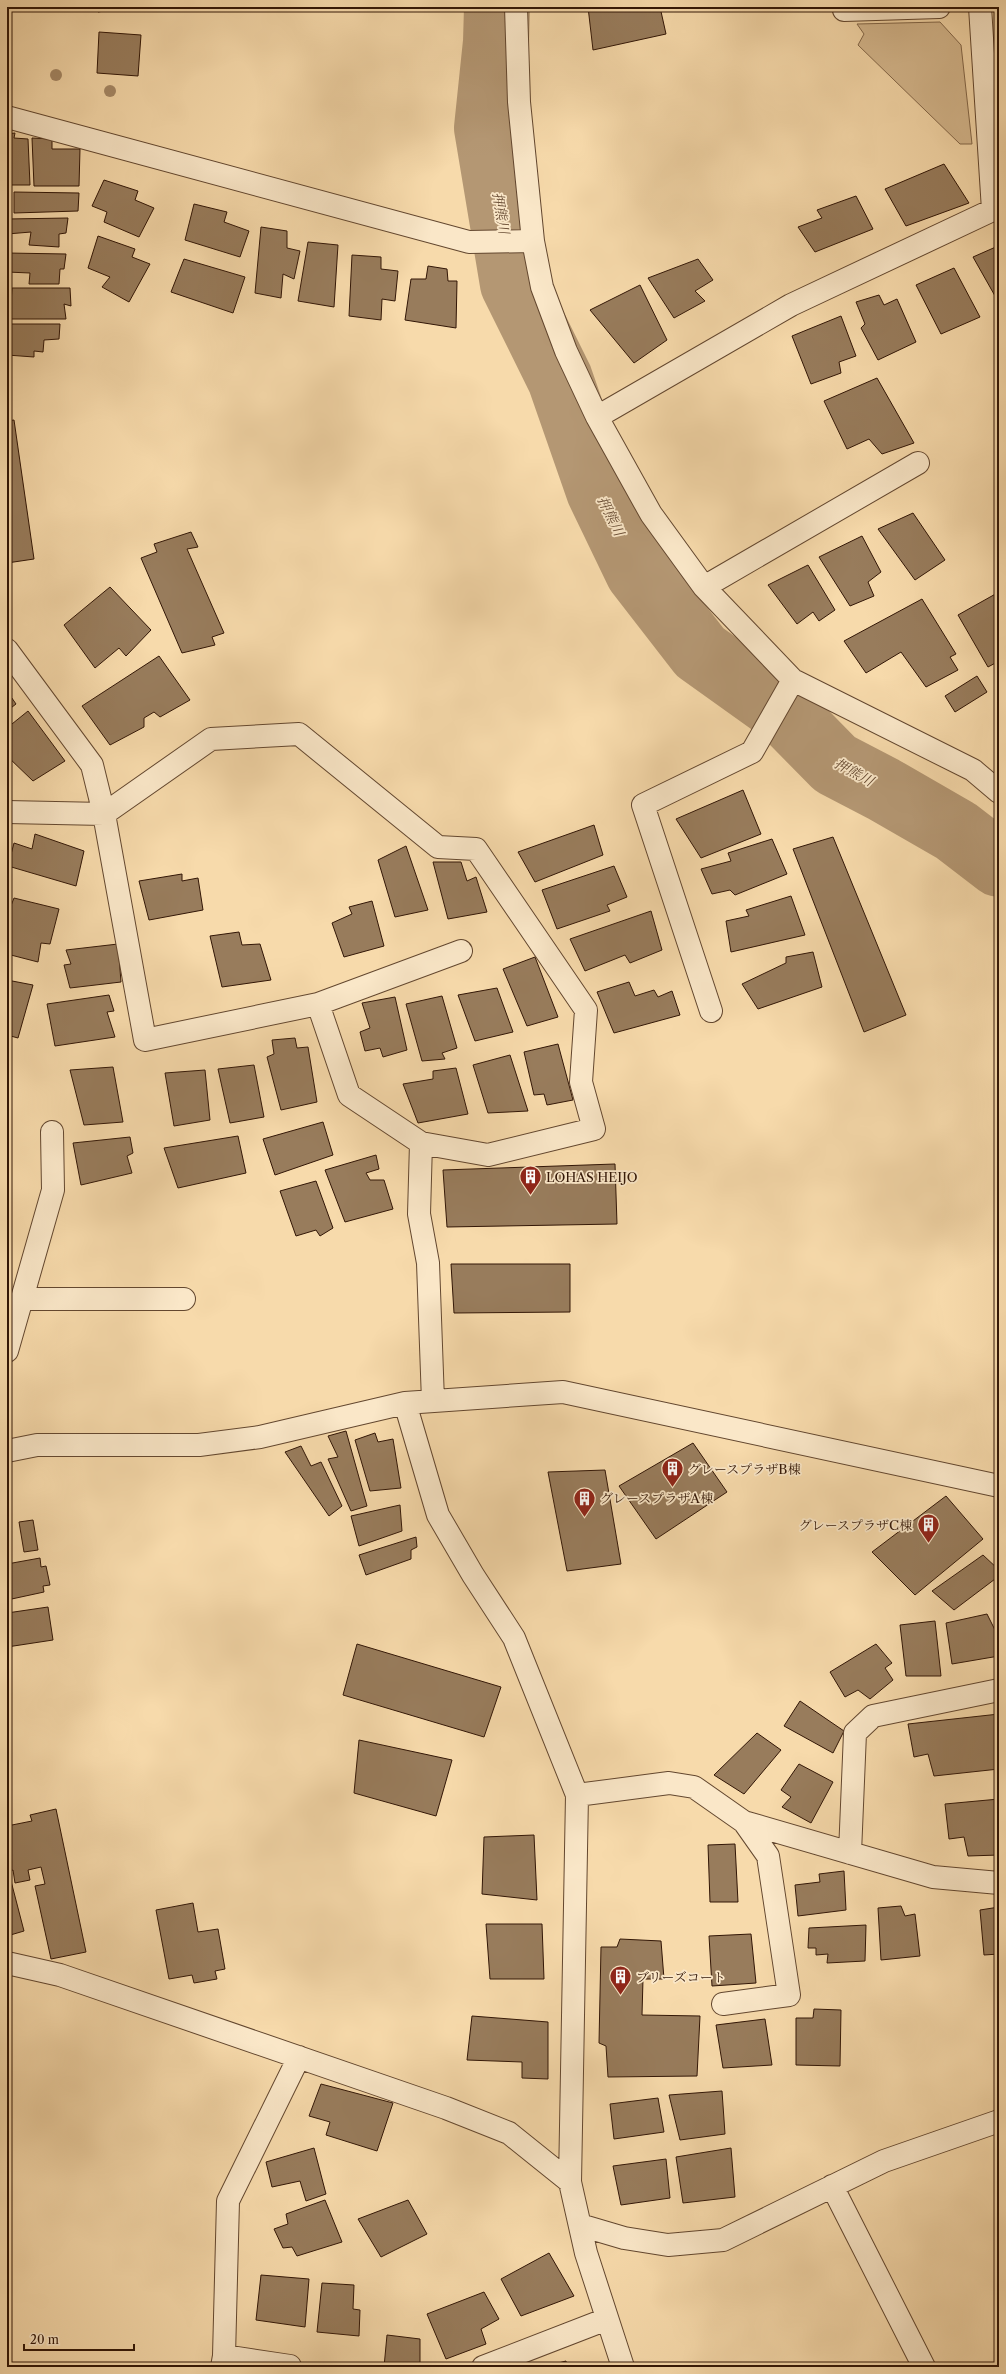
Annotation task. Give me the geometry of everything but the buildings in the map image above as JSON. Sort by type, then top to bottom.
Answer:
[{"type":"street","points":[[516,7],[519,102],[533,241],[542,287],[560,337],[597,417],[651,514],[704,587],[793,680],[972,770],[999,792]]},
{"type":"street","points":[[850,9],[939,7]]},
{"type":"street","points":[[597,417],[791,305],[996,208],[980,7]]},
{"type":"street","points":[[7,117],[469,242],[533,241]]},
{"type":"street","points":[[704,587],[918,462]]},
{"type":"street","points":[[7,650],[92,765],[104,814],[145,1040],[318,1004],[461,951]]},
{"type":"street","points":[[711,1011],[643,805],[752,752],[793,680]]},
{"type":"street","points":[[7,812],[104,814],[211,739],[299,734],[438,847],[476,848],[586,1010],[581,1082],[594,1129],[488,1155],[421,1143],[349,1095],[318,1004]]},
{"type":"street","points":[[7,1351],[53,1190],[52,1132]]},
{"type":"street","points":[[421,1143],[419,1214],[428,1263],[433,1401]]},
{"type":"street","points":[[22,1299],[184,1299]]},
{"type":"street","points":[[7,1451],[37,1445],[207,1444],[260,1437],[405,1403],[563,1392],[999,1486]]},
{"type":"street","points":[[405,1403],[438,1515],[473,1575],[514,1638],[577,1795],[570,2182],[586,2253],[623,2367]]},
{"type":"street","points":[[850,1853],[854,1733],[873,1716],[999,1690]]},
{"type":"street","points":[[577,1795],[669,1783],[694,1787],[744,1822],[933,1876],[999,1884]]},
{"type":"street","points":[[723,2004],[789,1995],[768,1856],[744,1822]]},
{"type":"street","points":[[7,1963],[60,1976],[446,2108],[508,2133],[570,2182]]},
{"type":"street","points":[[290,2366],[223,2362],[228,2202],[299,2057]]},
{"type":"street","points":[[580,2225],[624,2238],[668,2245],[723,2240],[884,2160],[999,2122]]},
{"type":"street","points":[[832,2186],[924,2367]]},
{"type":"street","points":[[483,2367],[607,2319]]},
{"type":"shaded area","points":[[940,22],[961,45],[972,144],[960,144],[858,45],[864,34],[857,24]]},
{"type":"waterway","name":"押熊川","points":[[497,7],[496,42],[487,128],[513,284],[560,379],[599,491],[638,572],[700,652],[784,712],[835,764],[883,789],[956,831],[999,864]]},
{"type":"place","name":"LOHAS HEIJO","points":[[531,1196]]},
{"type":"place","name":"グレースプラザB棟","points":[[673,1488]]},
{"type":"place","name":"グレースプラザA棟","points":[[585,1518]]},
{"type":"place","name":"グレースプラザC棟","points":[[928,1544]]},
{"type":"place","name":"ブリーズコート","points":[[621,1996]]}]
